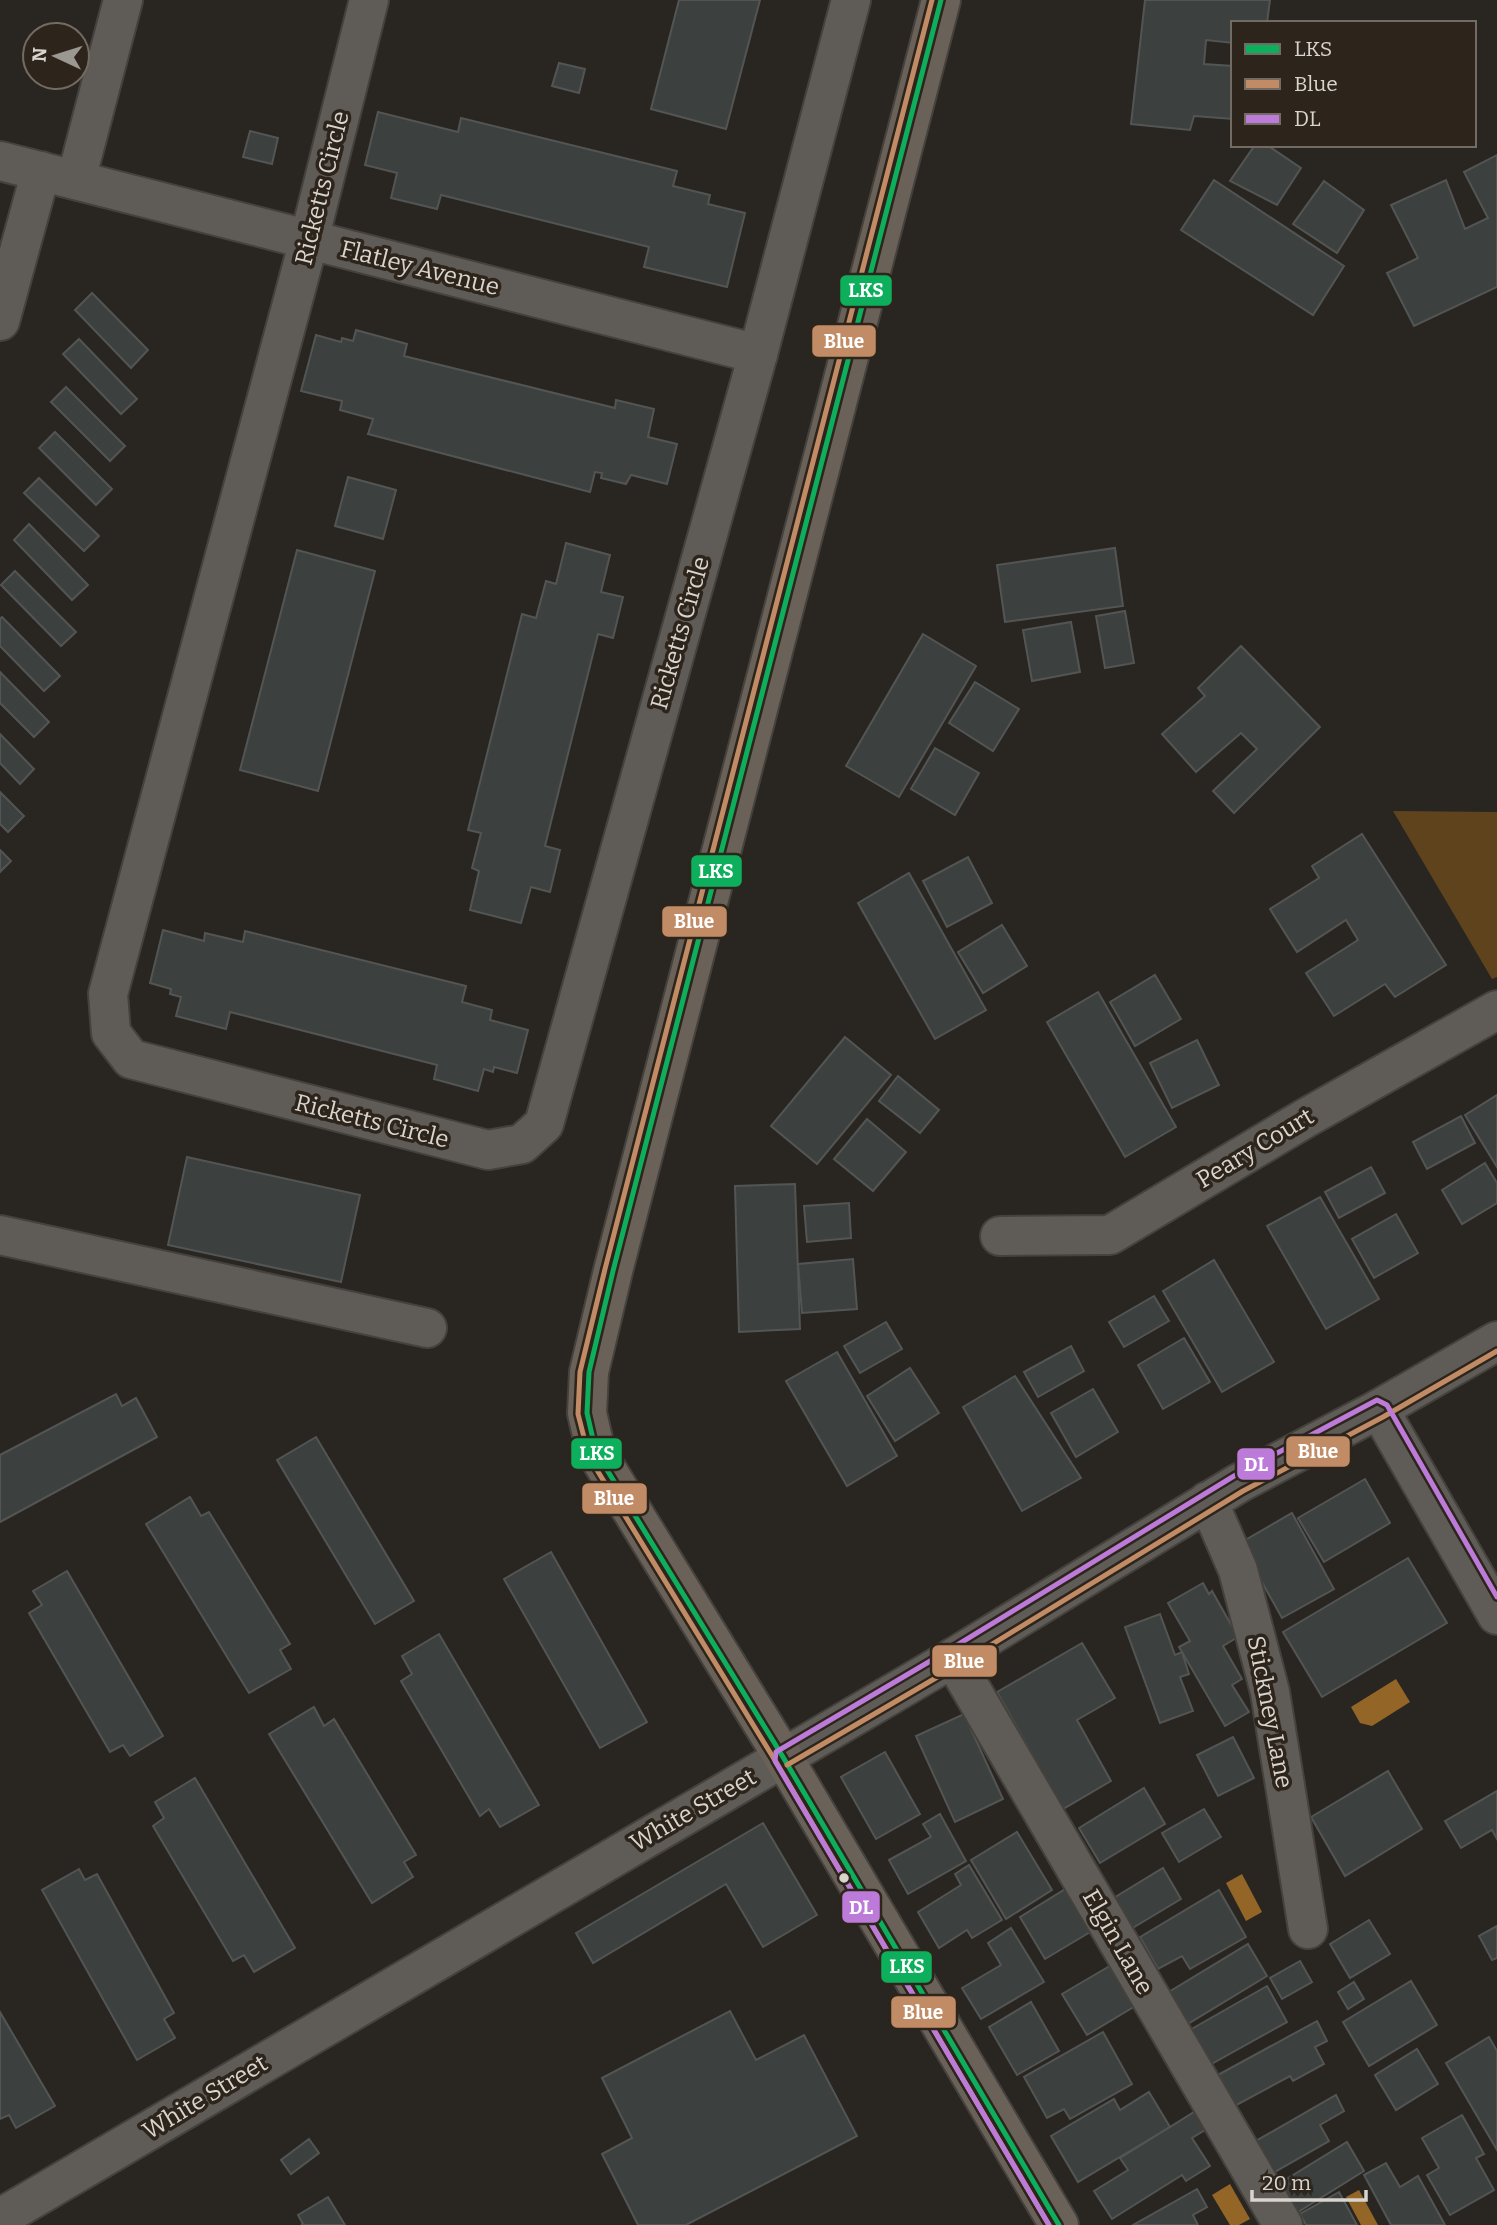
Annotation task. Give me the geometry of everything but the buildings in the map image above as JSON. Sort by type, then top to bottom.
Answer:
[{"type":"main road","points":[[941,0],[589,1372],[587,1413],[596,1452],[783,1757],[1059,2225]]},
{"type":"street","points":[[0,321],[58,176],[123,0]]},
{"type":"street","name":"Ricketts Circle","points":[[369,0],[309,240],[108,994],[111,1033],[131,1059],[488,1150],[522,1144],[544,1124],[758,354],[851,0]]},
{"type":"street","name":"Flatley Avenue","points":[[0,161],[758,354]]},
{"type":"street","name":"Peary Court","points":[[1000,1236],[1110,1235],[1304,1119],[1497,1010]]},
{"type":"street","points":[[0,1235],[426,1328]]},
{"type":"street","name":"White Street","points":[[0,2218],[953,1658],[1239,1482],[1379,1409],[1497,1341]]},
{"type":"street","points":[[1379,1409],[1497,1615]]},
{"type":"street","name":"Stickney Lane","points":[[1209,1501],[1238,1570],[1270,1692],[1308,1929]]},
{"type":"street","name":"Elgin Lane","points":[[953,1658],[1283,2225]]},
{"type":"shaded area","points":[[1393,811],[1497,812],[1497,977],[1492,979]]},
{"type":"shaded area","points":[[1396,1679],[1410,1702],[1372,1726],[1360,1723],[1351,1707]]},
{"type":"shaded area","points":[[1242,1874],[1262,1912],[1246,1921],[1226,1883]]},
{"type":"shaded area","points":[[1230,2184],[1250,2219],[1239,2225],[1230,2225],[1212,2195]]},
{"type":"shaded area","points":[[1359,2190],[1378,2225],[1361,2225],[1346,2197]]},
{"type":"transit line","name":"Blue","points":[[932,0],[605,1269],[580,1372],[578,1414],[589,1457],[776,1762],[1049,2225]]},
{"type":"transit line","name":"LKS","points":[[941,0],[613,1271],[589,1372],[587,1413],[596,1452],[783,1757],[1059,2225]]},
{"type":"transit line","name":"Blue","points":[[787,1765],[958,1665],[1243,1491],[1383,1417],[1497,1351]]},
{"type":"transit line","name":"DL","points":[[1049,2225],[775,1761],[776,1752],[1234,1476],[1377,1400],[1387,1405],[1497,1597]]}]
